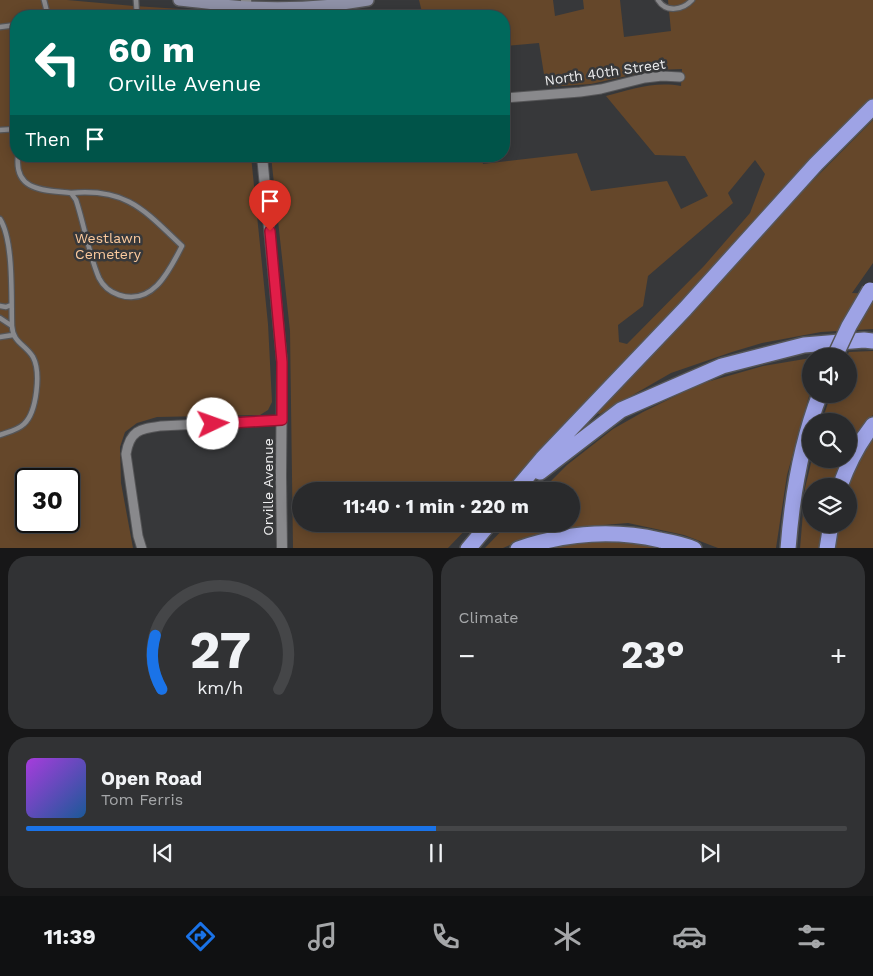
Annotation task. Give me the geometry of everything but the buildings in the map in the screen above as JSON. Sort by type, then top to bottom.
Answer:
[{"type":"highway","points":[[523,482],[542,459],[686,309],[816,164],[873,107]]},
{"type":"highway","points":[[839,348],[849,326],[872,288]]},
{"type":"highway","points":[[531,482],[547,467],[621,410],[722,366],[804,345],[864,340],[873,341]]},
{"type":"highway","points":[[788,548],[798,468],[817,403]]},
{"type":"highway","points":[[843,478],[856,449],[873,425]]},
{"type":"highway","points":[[468,548],[481,532]]},
{"type":"highway","points":[[518,548],[538,542],[605,532],[641,535],[694,548]]},
{"type":"highway","points":[[827,548],[830,533]]},
{"type":"main road","points":[[179,0],[247,8],[320,6],[368,0]]},
{"type":"street","name":"North 40th Street","points":[[510,98],[580,92],[645,78],[662,76],[680,77]]},
{"type":"street","name":"Orville Avenue","points":[[263,162],[282,362],[282,548]]},
{"type":"street","points":[[142,548],[126,454],[128,443],[136,432],[146,428],[161,426],[282,420]]},
{"type":"lane","points":[[658,0],[669,8],[674,8],[688,5],[692,0]]},
{"type":"lane","points":[[18,162],[18,172],[22,179],[28,185],[38,189],[103,194],[130,201],[141,208],[182,246],[157,287],[150,292],[134,297],[116,294],[104,285],[96,268],[76,200],[71,193]]},
{"type":"lane","points":[[0,219],[7,234],[13,335],[33,357],[36,368],[36,387],[31,416],[24,424],[0,435]]},
{"type":"lane","points":[[0,306],[6,307],[11,305]]},
{"type":"lane","points":[[0,318],[12,326]]},
{"type":"lane","points":[[0,337],[13,335]]},
{"type":"green space","name":"Westlawn Cemetery","points":[[0,0],[67,0],[197,10],[10,10],[10,162],[252,162],[268,324],[272,402],[268,410],[260,415],[157,417],[137,423],[125,432],[120,447],[121,483],[133,548],[0,548]]},
{"type":"green space","points":[[419,0],[553,0],[555,16],[584,9],[583,0],[620,0],[624,37],[671,31],[668,0],[873,0],[873,98],[831,139],[683,302],[511,482],[292,482],[290,331],[272,162],[483,162],[483,164],[577,153],[591,191],[667,181],[681,209],[708,196],[685,156],[655,155],[606,96],[653,85],[681,86],[682,69],[654,70],[591,84],[546,87],[539,43],[510,45],[510,10],[422,10]],"holes":[[[755,160],[765,174],[750,213],[704,266],[627,344],[619,342],[618,325],[643,306],[648,276],[733,203],[728,193]]]},
{"type":"green space","points":[[873,120],[873,263],[852,293],[873,294],[873,329],[821,332],[762,343],[732,352],[671,373],[600,414],[596,413],[756,238]]},
{"type":"green space","points":[[873,351],[873,415],[857,434],[857,413],[825,413],[828,403],[857,403],[857,352]]},
{"type":"green space","points":[[802,360],[802,403],[807,403],[804,413],[802,413],[802,421],[787,475],[776,548],[718,548],[684,535],[628,523],[580,527],[580,482],[550,482],[567,465],[613,429],[700,384],[763,366]]},
{"type":"green space","points":[[873,433],[873,548],[833,548],[836,533],[857,533],[857,478],[849,478],[853,468],[857,468],[857,461]]},
{"type":"green space","points":[[810,468],[840,468],[837,478],[807,478]]},
{"type":"green space","points":[[802,525],[802,533],[822,533],[820,548],[800,548]]},
{"type":"green space","points":[[293,532],[463,532],[448,548],[293,548]]},
{"type":"green space","points":[[500,532],[549,532],[528,537],[503,548],[485,548]]},
{"type":"green space","points":[[629,538],[671,548],[534,548],[541,545]]},
{"type":"route","points":[[213,424],[282,420],[282,362],[270,231]]}]
